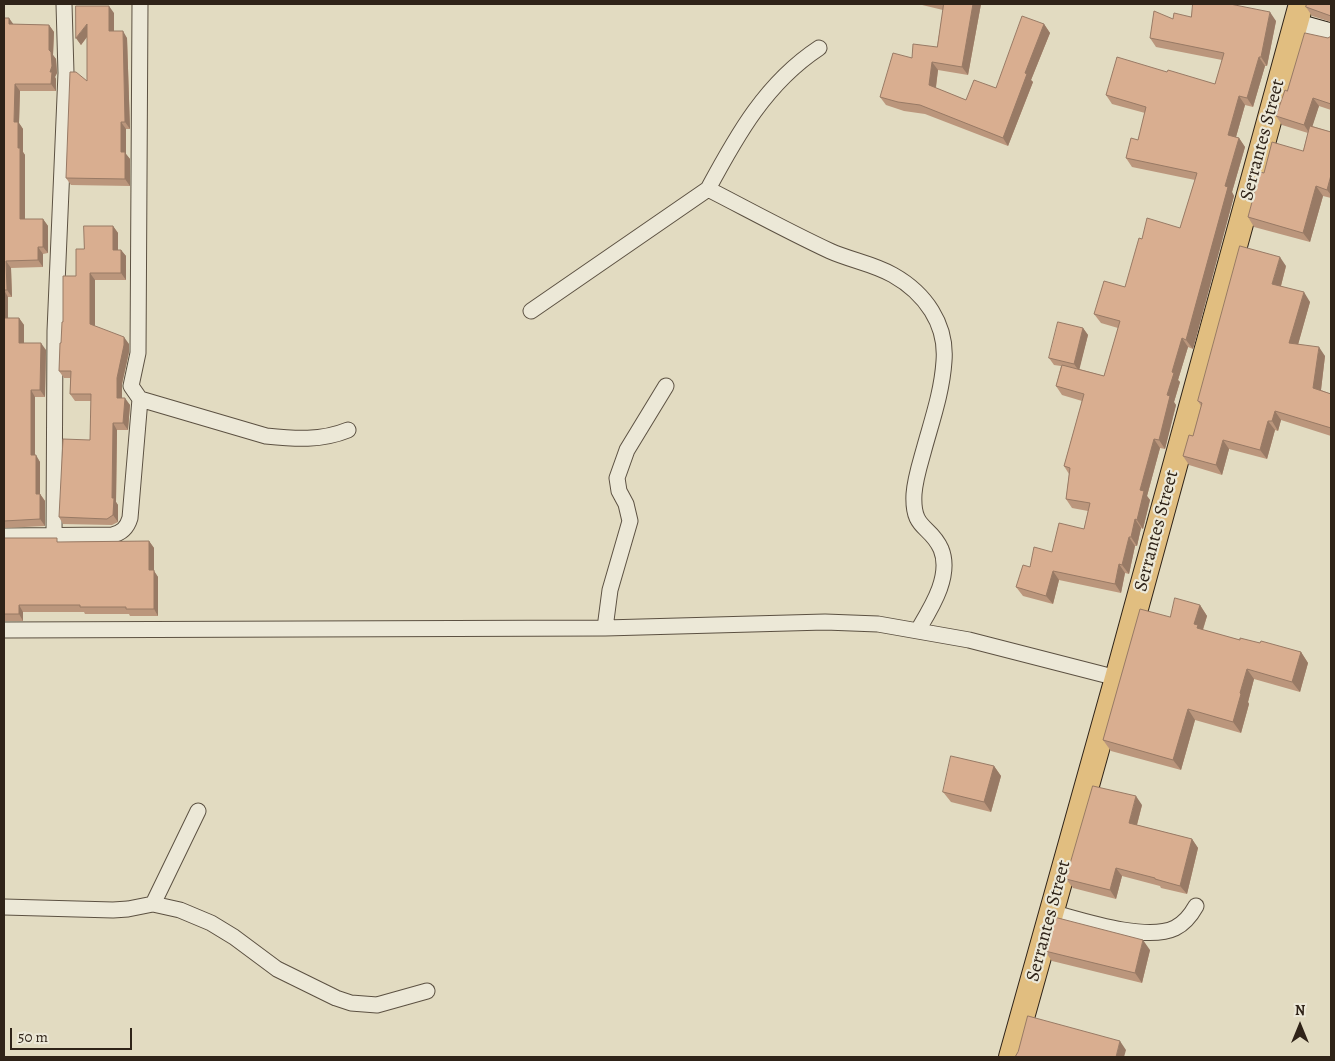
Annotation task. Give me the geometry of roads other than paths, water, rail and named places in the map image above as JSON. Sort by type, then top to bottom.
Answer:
[{"type":"main road","name":"Serrantes Street","points":[[1011,1057],[1117,678],[1298,14]]},
{"type":"street","points":[[54,536],[55,331],[66,73],[64,4]]},
{"type":"street","points":[[140,4],[138,353],[132,389],[140,399],[266,436],[323,438],[348,430]]},
{"type":"street","points":[[1298,14],[1331,34]]},
{"type":"street","points":[[531,311],[708,189],[731,146],[766,95],[800,61],[819,48]]},
{"type":"street","points":[[708,189],[830,251],[893,275],[920,296],[933,312],[942,329],[944,361],[941,384],[917,476],[914,504],[917,520],[941,548],[943,578],[937,597],[918,630]]},
{"type":"street","points":[[605,628],[610,590],[630,521],[626,504],[618,492],[617,478],[627,450],[666,386]]},
{"type":"street","points":[[4,536],[112,536],[123,531],[128,526],[140,399]]},
{"type":"street","points":[[4,630],[605,628],[825,622],[878,624],[969,640],[1117,678]]},
{"type":"street","points":[[153,904],[198,811]]},
{"type":"street","points":[[4,907],[113,910],[153,904],[199,917],[234,937],[277,969],[344,1001],[377,1005],[427,991]]},
{"type":"street","points":[[1051,912],[1104,926],[1131,931],[1152,932],[1176,928],[1187,919],[1196,906]]}]
